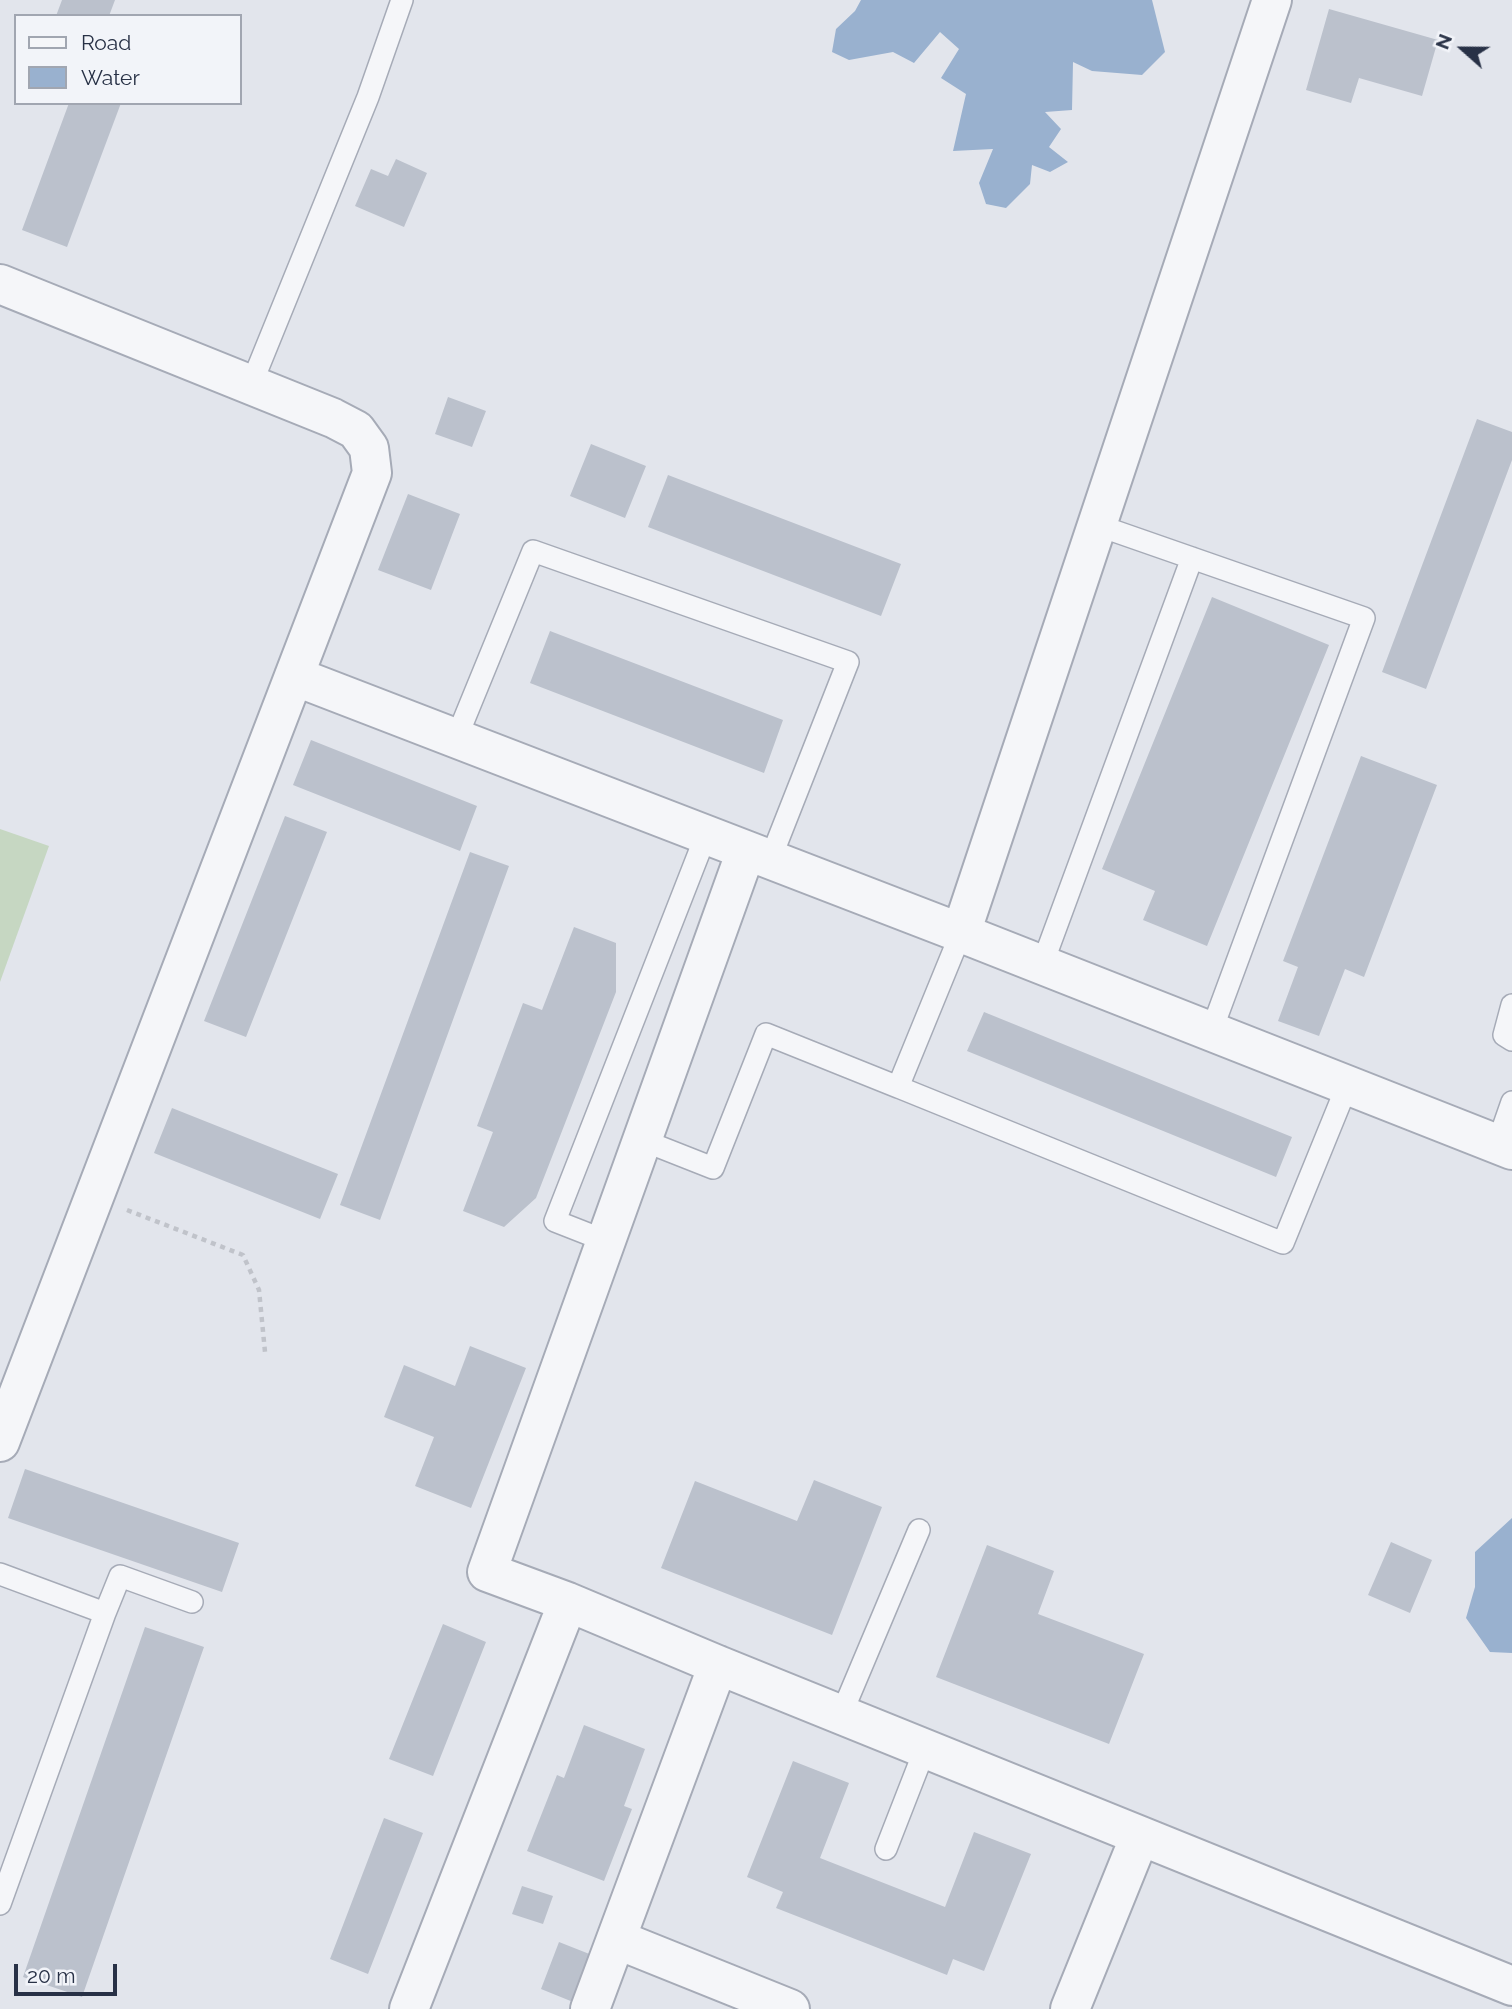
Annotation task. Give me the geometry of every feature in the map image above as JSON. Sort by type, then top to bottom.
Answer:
[{"type":"street","points":[[961,933],[1272,0]]},
{"type":"street","points":[[0,284],[356,429],[369,448],[372,473],[0,1442]]},
{"type":"street","points":[[294,676],[961,933],[1505,1147]]},
{"type":"street","points":[[758,855],[642,1140],[487,1573],[568,1602],[1512,1986]]},
{"type":"street","points":[[409,2009],[568,1602]]},
{"type":"street","points":[[590,2009],[718,1665]]},
{"type":"street","points":[[1070,2009],[1140,1836]]},
{"type":"street","points":[[616,1939],[790,2009]]},
{"type":"lane","points":[[251,385],[368,97],[402,0]]},
{"type":"lane","points":[[1097,525],[1364,618],[1211,1032]]},
{"type":"lane","points":[[456,739],[533,551],[848,662],[758,855]]},
{"type":"lane","points":[[1042,965],[1192,558]]},
{"type":"lane","points":[[606,1241],[555,1221],[706,835]]},
{"type":"lane","points":[[898,1087],[961,933]]},
{"type":"lane","points":[[1512,1005],[1504,1035],[1512,1040]]},
{"type":"lane","points":[[642,1140],[713,1168],[766,1034],[1283,1243],[1347,1086]]},
{"type":"lane","points":[[1505,1147],[1512,1101]]},
{"type":"lane","points":[[841,1715],[919,1530]]},
{"type":"lane","points":[[0,1574],[105,1613]]},
{"type":"lane","points":[[0,1904],[120,1576],[192,1602]]},
{"type":"lane","points":[[886,1849],[925,1749]]},
{"type":"path","points":[[94,1196],[243,1255],[260,1290],[265,1352]]},
{"type":"green space","points":[[0,829],[49,846],[0,982]]},
{"type":"water","points":[[861,0],[1152,0],[1165,52],[1142,75],[1092,71],[1073,62],[1072,110],[1045,112],[1061,129],[1049,147],[1068,162],[1050,172],[1032,165],[1030,184],[1006,208],[986,204],[979,183],[993,149],[953,151],[966,94],[941,78],[959,49],[940,32],[914,63],[893,52],[849,60],[832,52],[836,29],[855,11]]},
{"type":"water","points":[[1512,1518],[1512,1653],[1490,1652],[1466,1618],[1475,1587],[1475,1552]]},
{"type":"building","points":[[62,0],[115,0],[110,14],[57,14]]},
{"type":"building","points":[[1329,9],[1438,40],[1422,96],[1359,78],[1351,103],[1306,90]]},
{"type":"building","points":[[68,105],[120,105],[67,247],[22,230]]},
{"type":"building","points":[[396,159],[427,173],[404,227],[355,206],[371,169],[388,176]]},
{"type":"building","points":[[448,397],[486,411],[472,447],[435,434]]},
{"type":"building","points":[[1477,419],[1512,432],[1512,460],[1426,689],[1382,672]]},
{"type":"building","points":[[591,444],[646,466],[625,518],[570,496]]},
{"type":"building","points":[[668,475],[901,564],[881,616],[648,527]]},
{"type":"building","points":[[408,494],[460,514],[431,590],[378,570]]},
{"type":"building","points":[[1212,597],[1329,645],[1207,946],[1143,920],[1155,891],[1102,869]]},
{"type":"building","points":[[550,631],[783,720],[764,773],[530,683]]},
{"type":"building","points":[[311,740],[477,806],[460,851],[293,785]]},
{"type":"building","points":[[1361,756],[1437,785],[1364,977],[1345,969],[1319,1036],[1278,1021],[1298,967],[1283,961]]},
{"type":"building","points":[[285,816],[327,832],[246,1037],[204,1021]]},
{"type":"building","points":[[470,852],[509,866],[380,1220],[340,1205]]},
{"type":"building","points":[[574,927],[616,943],[616,992],[536,1198],[504,1227],[463,1211],[493,1132],[477,1126],[523,1003],[542,1010]]},
{"type":"building","points":[[984,1012],[1292,1137],[1276,1177],[967,1051]]},
{"type":"building","points":[[172,1108],[338,1174],[320,1219],[154,1153]]},
{"type":"building","points":[[470,1346],[526,1368],[471,1508],[415,1486],[434,1437],[384,1417],[404,1365],[455,1386]]},
{"type":"building","points":[[25,1469],[239,1543],[222,1592],[8,1518]]},
{"type":"building","points":[[814,1480],[882,1507],[832,1635],[661,1568],[695,1481],[797,1521]]},
{"type":"building","points":[[1391,1542],[1432,1560],[1410,1613],[1368,1595]]},
{"type":"building","points":[[987,1545],[1054,1571],[1038,1614],[1144,1654],[1109,1744],[936,1677]]},
{"type":"building","points":[[443,1624],[486,1642],[433,1776],[389,1759]]},
{"type":"building","points":[[145,1627],[204,1647],[82,1997],[23,1977]]},
{"type":"building","points":[[584,1725],[645,1749],[624,1806],[632,1809],[604,1881],[527,1851],[557,1775],[564,1778]]},
{"type":"building","points":[[793,1761],[849,1783],[820,1858],[945,1907],[974,1832],[1031,1854],[984,1971],[953,1959],[947,1975],[776,1908],[783,1892],[747,1877]]},
{"type":"building","points":[[384,1818],[423,1833],[368,1974],[330,1959]]},
{"type":"building","points":[[522,1886],[553,1896],[543,1924],[512,1914]]},
{"type":"building","points":[[559,1942],[597,1957],[578,2004],[541,1989]]}]
